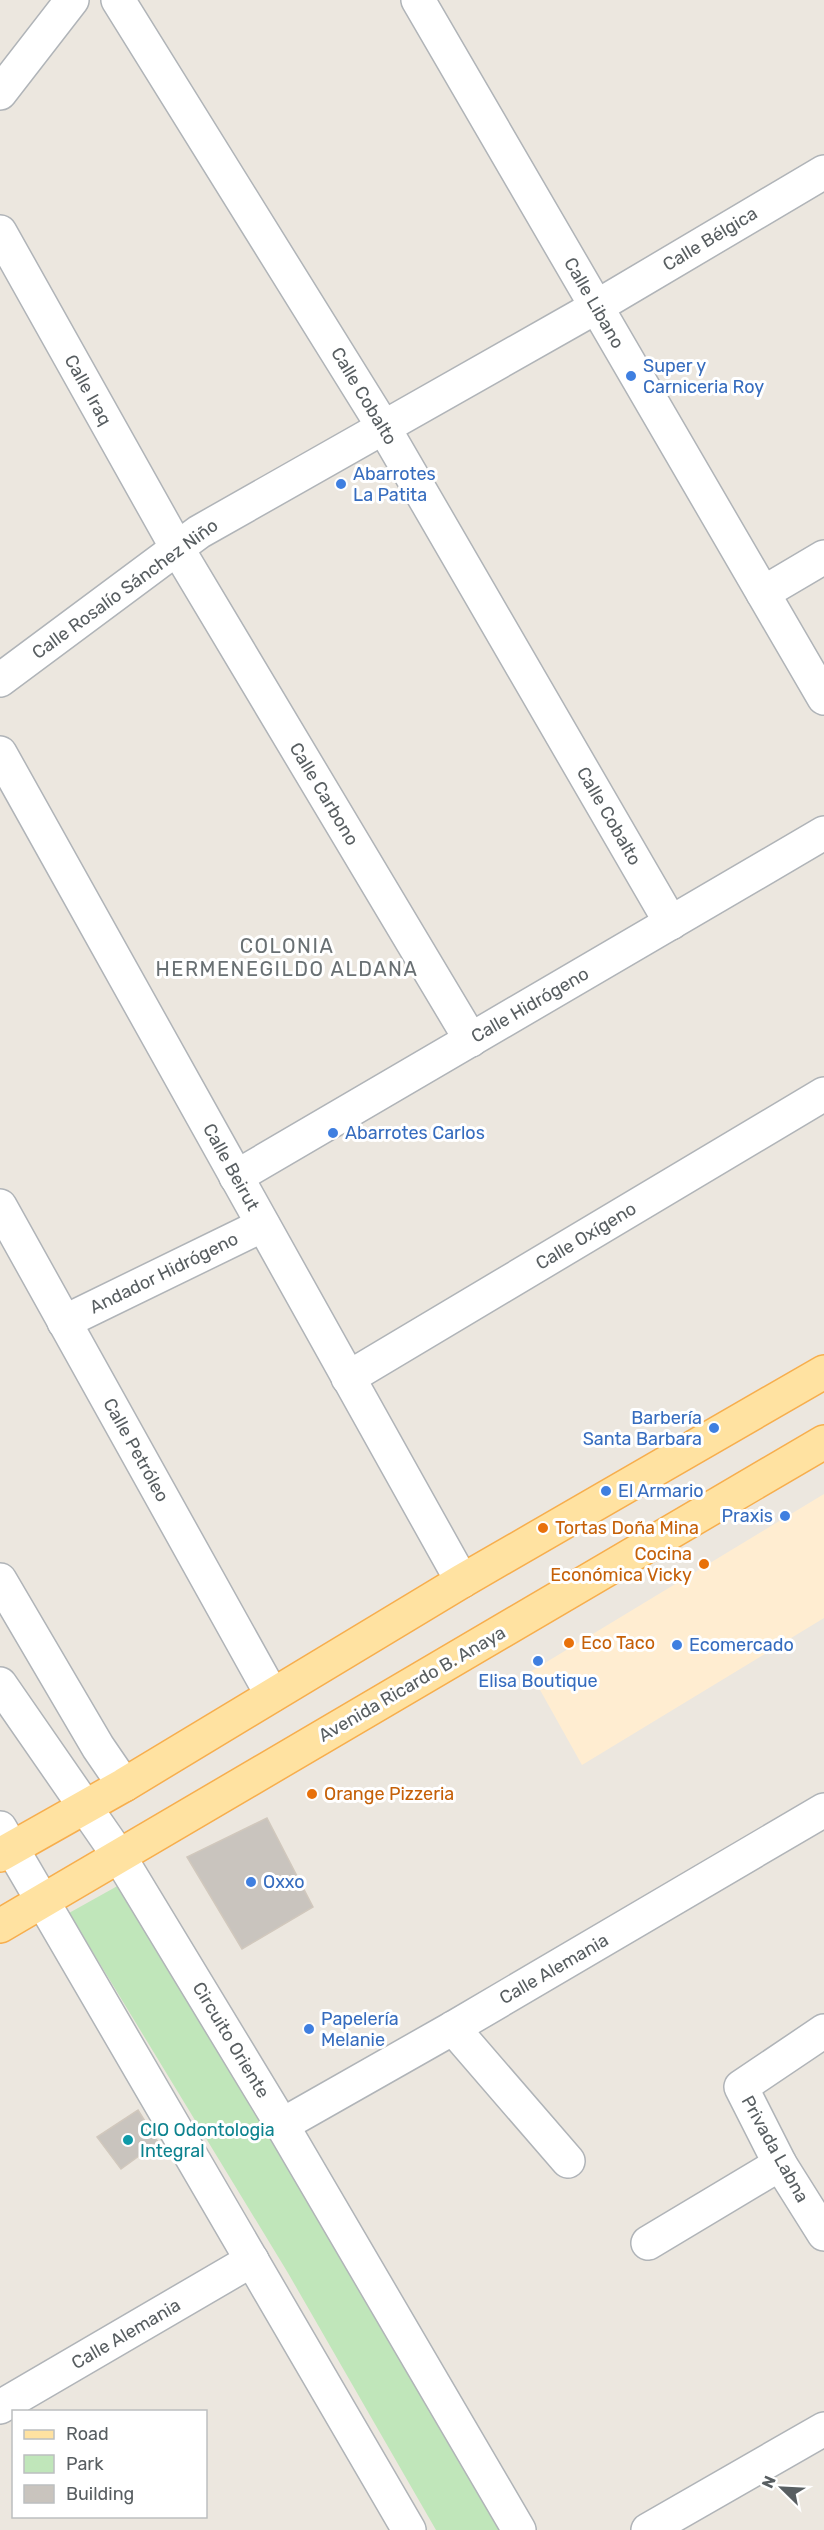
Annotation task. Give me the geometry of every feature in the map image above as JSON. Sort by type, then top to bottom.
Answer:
[{"type":"main road","points":[[4,1844],[86,1806],[124,1785],[462,1581],[824,1372]]},
{"type":"main road","name":"Avenida Ricardo B. Anaya","points":[[0,1926],[824,1442]]},
{"type":"street","points":[[0,93],[72,0]]},
{"type":"street","name":"Calle Cobalto","points":[[118,0],[384,428],[671,923]]},
{"type":"street","name":"Calle Libano","points":[[421,1],[824,698]]},
{"type":"street","name":"Calle Bélgica","points":[[596,307],[824,172]]},
{"type":"street","name":"Calle Iraq","points":[[0,232],[177,548]]},
{"type":"street","name":"Calle Rosalío Sánchez Niño","points":[[0,680],[199,532],[596,307]]},
{"type":"street","name":"Calle Carbono","points":[[177,548],[471,1040]]},
{"type":"street","points":[[763,593],[824,557]]},
{"type":"street","name":"Calle Beirut","points":[[0,753],[462,1581]]},
{"type":"street","name":"Calle Hidrógeno","points":[[236,1177],[824,833]]},
{"type":"street","name":"Calle Oxígeno","points":[[348,1378],[824,1094]]},
{"type":"street","name":"Calle Petróleo","points":[[0,1206],[272,1695]]},
{"type":"street","name":"Andador Hidrógeno","points":[[64,1322],[263,1225]]},
{"type":"street","points":[[0,1580],[98,1747],[124,1785]]},
{"type":"street","name":"Circuito Oriente","points":[[0,1684],[119,1856],[282,2124],[519,2530]]},
{"type":"street","name":"Calle Alemania","points":[[282,2124],[823,1814]]},
{"type":"street","points":[[4,1844],[43,1899],[409,2530]]},
{"type":"street","points":[[453,2028],[568,2161]]},
{"type":"street","name":"Privada Labna","points":[[824,2031],[741,2086],[780,2164],[824,2234]]},
{"type":"street","points":[[648,2244],[780,2164]]},
{"type":"street","name":"Calle Alemania","points":[[0,2407],[252,2260]]},
{"type":"street","points":[[648,2530],[824,2428]]},
{"type":"shaded area","name":"Ecomercado","points":[[824,1494],[824,1618],[582,1765],[530,1672]]},
{"type":"green space","points":[[130,1879],[518,2530],[436,2530],[288,2273],[69,1913]]},
{"type":"building","name":"Oxxo","points":[[267,1818],[313,1907],[242,1949],[187,1857]]},
{"type":"building","name":"CIO Odontologia Integral","points":[[138,2110],[158,2142],[121,2169],[97,2137]]},
{"type":"place","name":"Super y Carniceria Roy","points":[[631,376]]},
{"type":"place","name":"Abarrotes La Patita","points":[[341,484]]},
{"type":"place","name":"Abarrotes Carlos","points":[[333,1133]]},
{"type":"place","name":"Barbería Santa Barbara","points":[[714,1428]]},
{"type":"place","name":"El Armario","points":[[606,1491]]},
{"type":"place","name":"Praxis","points":[[785,1516]]},
{"type":"place","name":"Tortas Doña Mina","points":[[543,1528]]},
{"type":"place","name":"Cocina Económica Vicky","points":[[704,1564]]},
{"type":"place","name":"Eco Taco","points":[[569,1643]]},
{"type":"place","name":"Ecomercado","points":[[677,1645]]},
{"type":"place","name":"Elisa Boutique","points":[[538,1661]]},
{"type":"place","name":"Orange Pizzeria","points":[[312,1794]]},
{"type":"place","name":"Oxxo","points":[[251,1882]]},
{"type":"place","name":"Papelería Melanie","points":[[309,2029]]},
{"type":"place","name":"CIO Odontologia Integral","points":[[128,2140]]},
{"type":"district","name":"COLONIA HERMENEGILDO ALDANA","points":[[287,958]]}]
